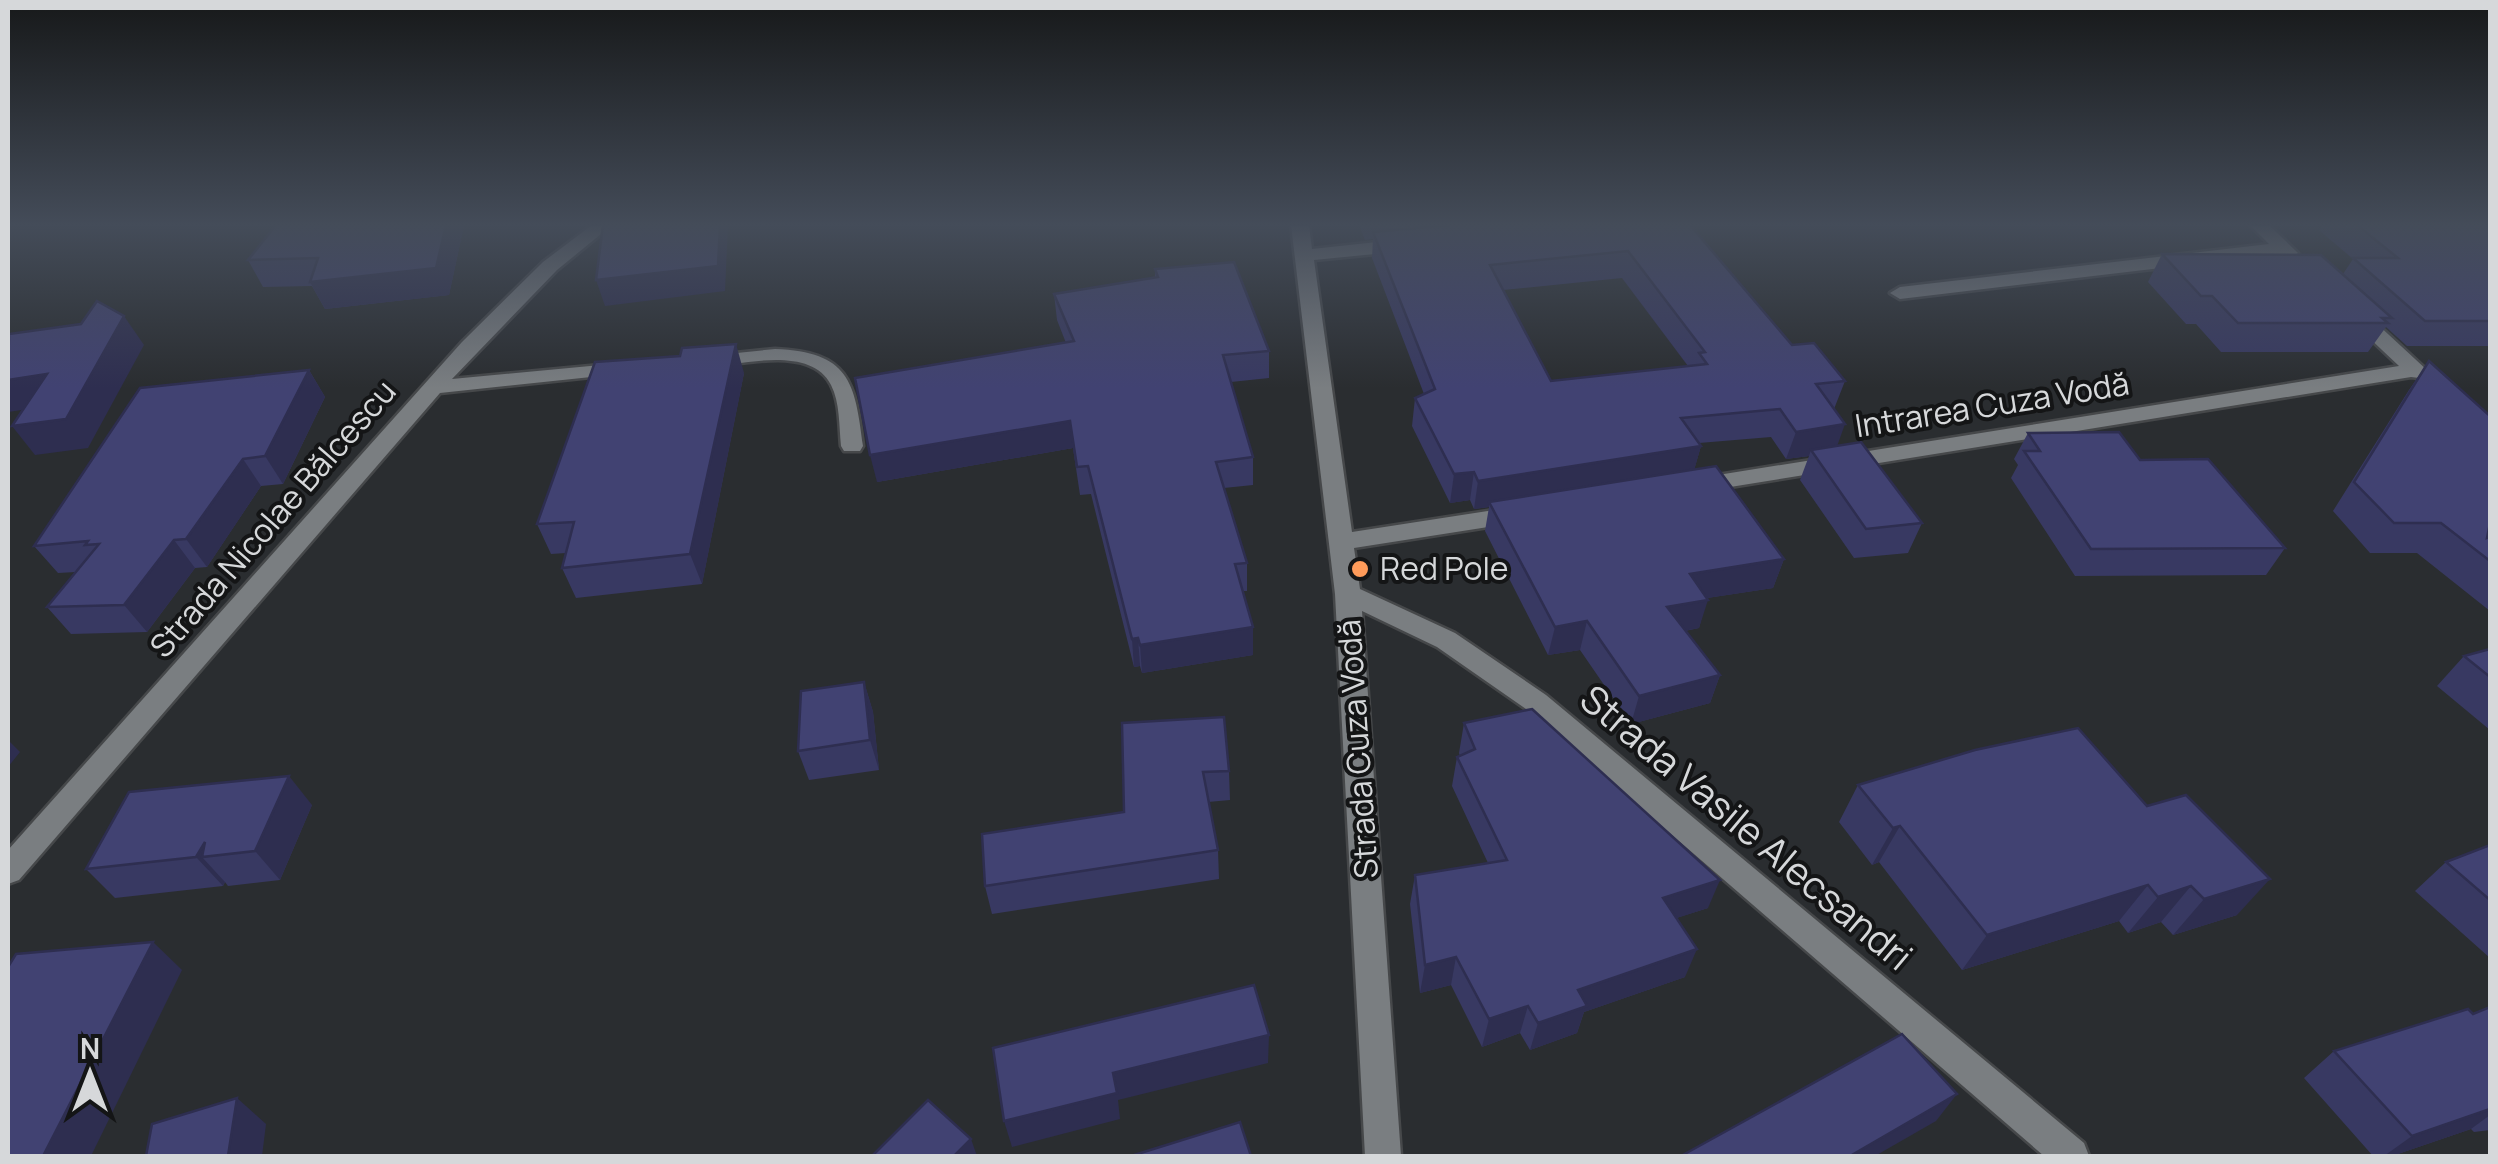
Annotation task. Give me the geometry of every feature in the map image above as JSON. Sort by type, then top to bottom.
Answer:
[{"type":"street","name":"Strada Nicolae Bălcescu","points":[[8,872],[433,386],[508,304],[538,279]]},
{"type":"street","name":"Strada Cuza Vodă","points":[[1307,279],[1348,594],[1383,1156]]},
{"type":"street","points":[[1900,293],[2037,279]]},
{"type":"street","points":[[2342,302],[2439,392]]},
{"type":"street","points":[[692,363],[794,356],[826,367],[838,377],[844,391],[852,446]]},
{"type":"street","points":[[433,386],[635,368]]},
{"type":"street","name":"Intrarea Cuza Vodă","points":[[1674,489],[2416,370]]},
{"type":"street","points":[[1342,542],[1537,511]]},
{"type":"street","name":"Strada Vasile Alecsandri","points":[[1348,594],[1446,640],[1536,702],[2071,1156]]},
{"type":"building","points":[[1144,279],[1241,279],[1269,351],[1223,355],[1253,457],[1216,462],[1247,563],[1235,564],[1253,627],[1140,645],[1138,638],[1132,639],[1088,466],[1077,467],[1070,421],[870,455],[855,378],[1074,341],[1054,294]]},
{"type":"building","points":[[1392,279],[1498,279],[1551,381],[1707,364],[1699,353],[1705,352],[1650,279],[1736,279],[1792,345],[1814,343],[1845,381],[1816,384],[1845,424],[1796,432],[1780,409],[1681,418],[1701,446],[1478,481],[1474,472],[1454,474],[1415,398],[1435,389]]},
{"type":"building","points":[[2186,279],[2348,279],[2392,318],[2382,318],[2388,323],[2238,323],[2212,296],[2201,296]]},
{"type":"building","points":[[2377,279],[2490,279],[2490,321],[2425,321]]},
{"type":"building","points":[[97,301],[124,316],[66,419],[12,426],[47,374],[8,380],[9,334],[81,324]]},
{"type":"building","points":[[736,344],[690,554],[562,568],[574,522],[537,524],[595,362],[680,356],[682,348]]},
{"type":"building","points":[[2429,361],[2490,416],[2490,561],[2441,523],[2394,523],[2354,482]]},
{"type":"building","points":[[309,370],[265,456],[243,459],[186,539],[174,540],[124,605],[47,607],[99,544],[85,545],[88,541],[34,546],[140,388]]},
{"type":"building","points":[[2119,432],[2140,460],[2208,459],[2285,548],[2091,549],[2024,451],[2040,451],[2028,433]]},
{"type":"building","points":[[1861,442],[1922,523],[1866,529],[1811,450]]},
{"type":"building","points":[[1716,466],[1784,559],[1690,574],[1708,600],[1667,607],[1720,675],[1639,696],[1587,621],[1555,627],[1489,502]]},
{"type":"building","points":[[2490,649],[2490,677],[2464,656]]},
{"type":"building","points":[[864,682],[870,740],[798,751],[801,691]]},
{"type":"building","points":[[1532,709],[1720,880],[1663,898],[1697,949],[1578,990],[1587,1006],[1538,1023],[1528,1006],[1489,1019],[1456,957],[1425,965],[1415,875],[1507,860],[1457,757],[1475,749],[1464,723]]},
{"type":"building","points":[[1224,717],[1229,771],[1203,772],[1218,850],[985,886],[982,834],[1124,812],[1122,723]]},
{"type":"building","points":[[2078,728],[2147,806],[2186,795],[2270,879],[2204,899],[2191,886],[2158,897],[2148,885],[1987,935],[1900,826],[1893,828],[1858,785],[1975,750]]},
{"type":"building","points":[[289,776],[255,851],[202,857],[205,842],[196,857],[86,869],[129,792]]},
{"type":"building","points":[[2490,845],[2490,900],[2446,862]]},
{"type":"building","points":[[153,942],[43,1156],[8,1156],[8,967],[16,954]]},
{"type":"building","points":[[1254,985],[1269,1035],[1113,1073],[1117,1093],[1004,1121],[993,1048]]},
{"type":"building","points":[[2490,1007],[2490,1109],[2412,1136],[2334,1051],[2468,1009],[2473,1014]]},
{"type":"building","points":[[1902,1034],[1957,1094],[1850,1156],[1681,1156]]},
{"type":"building","points":[[237,1098],[228,1156],[146,1156],[152,1124]]},
{"type":"building","points":[[928,1100],[971,1139],[954,1156],[872,1156]]},
{"type":"building","points":[[1240,1122],[1251,1156],[1131,1156]]},
{"type":"place","name":"Red Pole","points":[[1360,569]]}]
